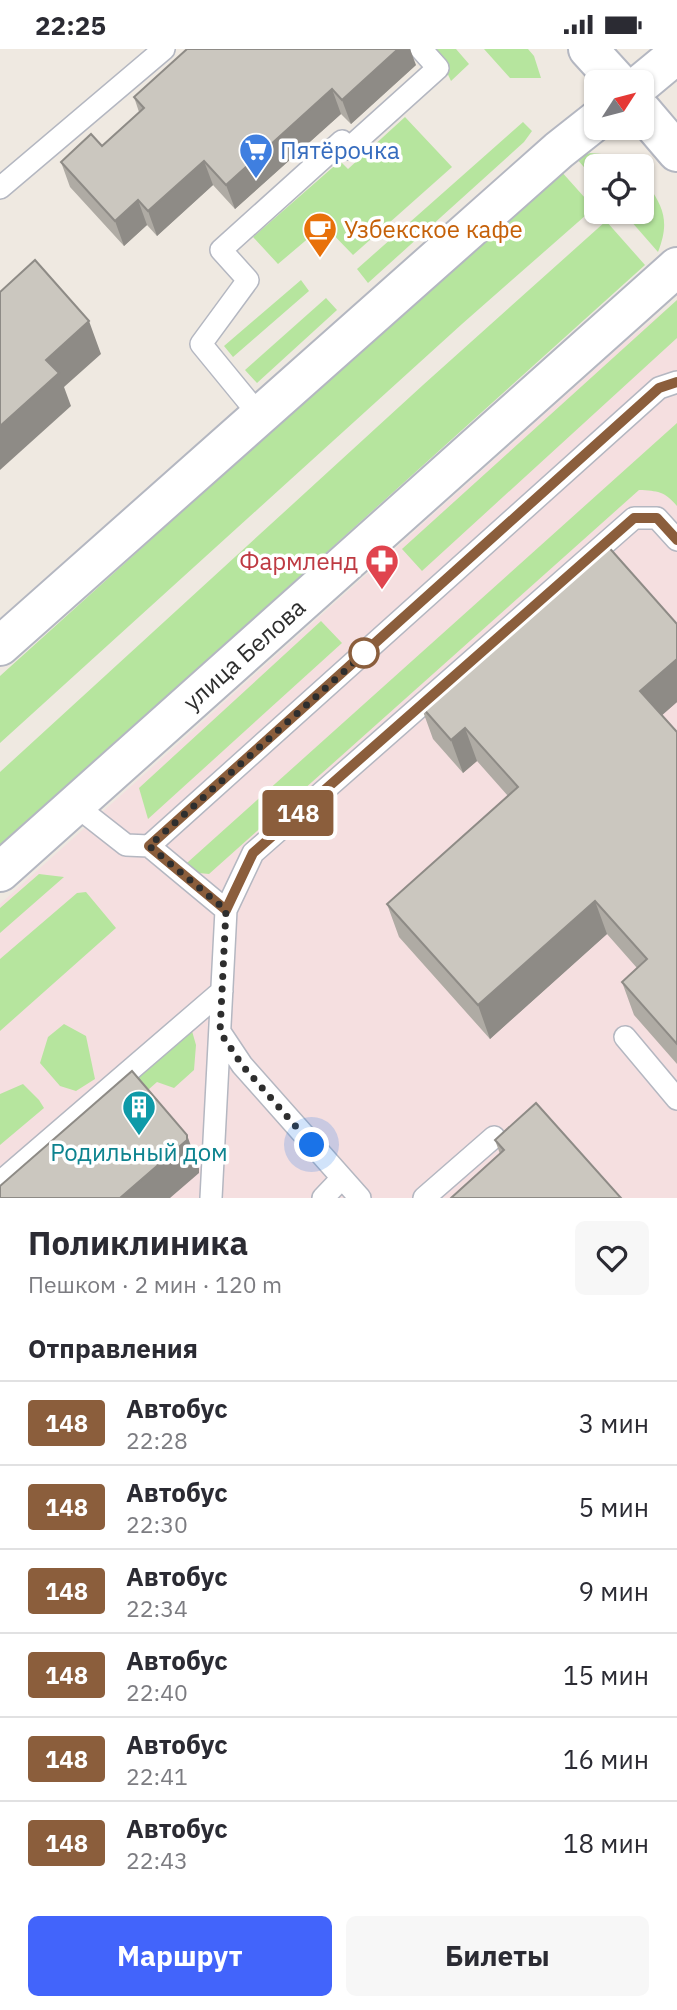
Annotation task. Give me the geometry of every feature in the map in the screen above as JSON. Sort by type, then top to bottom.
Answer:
[{"type":"main road","points":[[588,49],[607,70]]},
{"type":"main road","points":[[654,73],[677,54]]},
{"type":"main road","points":[[654,125],[677,152]]},
{"type":"main road","points":[[0,646],[584,131]]},
{"type":"main road","name":"улица Белова","points":[[0,872],[677,267]]},
{"type":"lane","points":[[0,188],[164,49]]},
{"type":"lane","points":[[260,416],[201,344],[248,280],[221,250],[342,141],[348,149],[438,68],[421,49]]},
{"type":"lane","points":[[149,846],[659,388],[677,382]]},
{"type":"lane","points":[[211,1198],[226,910],[253,853],[634,518],[657,518],[677,540]]},
{"type":"lane","points":[[75,805],[126,845],[149,846],[226,910]]},
{"type":"lane","points":[[0,1182],[222,991]]},
{"type":"lane","points":[[220,1032],[242,1065],[360,1198]]},
{"type":"lane","points":[[625,1037],[677,1099]]},
{"type":"lane","points":[[424,1198],[494,1137]]},
{"type":"lane","points":[[323,1198],[342,1178]]},
{"type":"shaded area","points":[[677,301],[677,1198],[0,1198],[0,904],[625,342]]},
{"type":"green space","points":[[429,49],[456,49],[469,64],[451,81],[443,64]]},
{"type":"green space","points":[[484,49],[528,49],[534,56],[541,78],[510,78]]},
{"type":"green space","points":[[405,117],[452,167],[353,255],[324,225],[278,264],[253,237],[340,161],[348,169]]},
{"type":"green space","points":[[523,122],[532,131],[524,142],[368,283],[357,269]]},
{"type":"green space","points":[[584,155],[584,167],[576,158]]},
{"type":"green space","points":[[560,170],[584,197],[584,217],[0,743],[0,676]]},
{"type":"green space","points":[[654,195],[664,217],[658,252],[634,224],[654,224]]},
{"type":"green space","points":[[603,224],[609,224],[645,265],[0,847],[0,772]]},
{"type":"green space","points":[[301,280],[309,291],[233,357],[224,346]]},
{"type":"green space","points":[[326,298],[337,310],[257,383],[245,370]]},
{"type":"green space","points":[[677,300],[677,338],[422,571],[402,549]]},
{"type":"green space","points":[[677,423],[677,506],[660,493],[639,490],[209,874],[178,871]]},
{"type":"green space","points":[[321,621],[342,643],[148,819],[139,788]]},
{"type":"green space","points":[[39,874],[64,877],[0,933],[0,908]]},
{"type":"green space","points":[[86,892],[116,928],[0,1031],[0,959],[77,893]]},
{"type":"green space","points":[[64,1024],[86,1036],[95,1079],[76,1091],[60,1086],[40,1063],[48,1037]]},
{"type":"green space","points":[[192,1031],[196,1045],[194,1070],[174,1088],[157,1082],[26,1198],[0,1194]]},
{"type":"green space","points":[[23,1084],[44,1108],[0,1145],[0,1094]]},
{"type":"building","points":[[187,49],[398,49],[342,100],[332,89],[226,185],[204,161],[148,211],[138,200],[115,221],[61,162],[91,134],[102,146],[144,108],[134,97]]},
{"type":"building","points":[[35,260],[89,321],[46,360],[59,373],[0,426],[0,292]]},
{"type":"building","points":[[605,543],[677,624],[677,659],[640,691],[677,732],[677,1044],[622,982],[647,959],[595,901],[478,1005],[387,904],[518,787],[465,728],[451,740],[421,706]]},
{"type":"building","points":[[132,1071],[187,1135],[187,1140],[120,1198],[0,1198],[0,1186]]},
{"type":"building","points":[[536,1103],[621,1198],[451,1198],[504,1150],[495,1140]]},
{"type":"bus line","name":"148","points":[[677,382],[659,388],[149,846],[226,910],[253,853],[634,518],[657,518],[677,540]]},
{"type":"place","name":"Пятёрочка","points":[[256,180]]},
{"type":"place","name":"Узбекское кафе","points":[[320,259]]},
{"type":"place","name":"Фармленд","points":[[382,591]]},
{"type":"place","name":"Родильный дом","points":[[139,1137]]},
{"type":"route","points":[[312,1145],[242,1065],[220,1032],[226,910],[149,846],[368,650],[364,653]]}]
